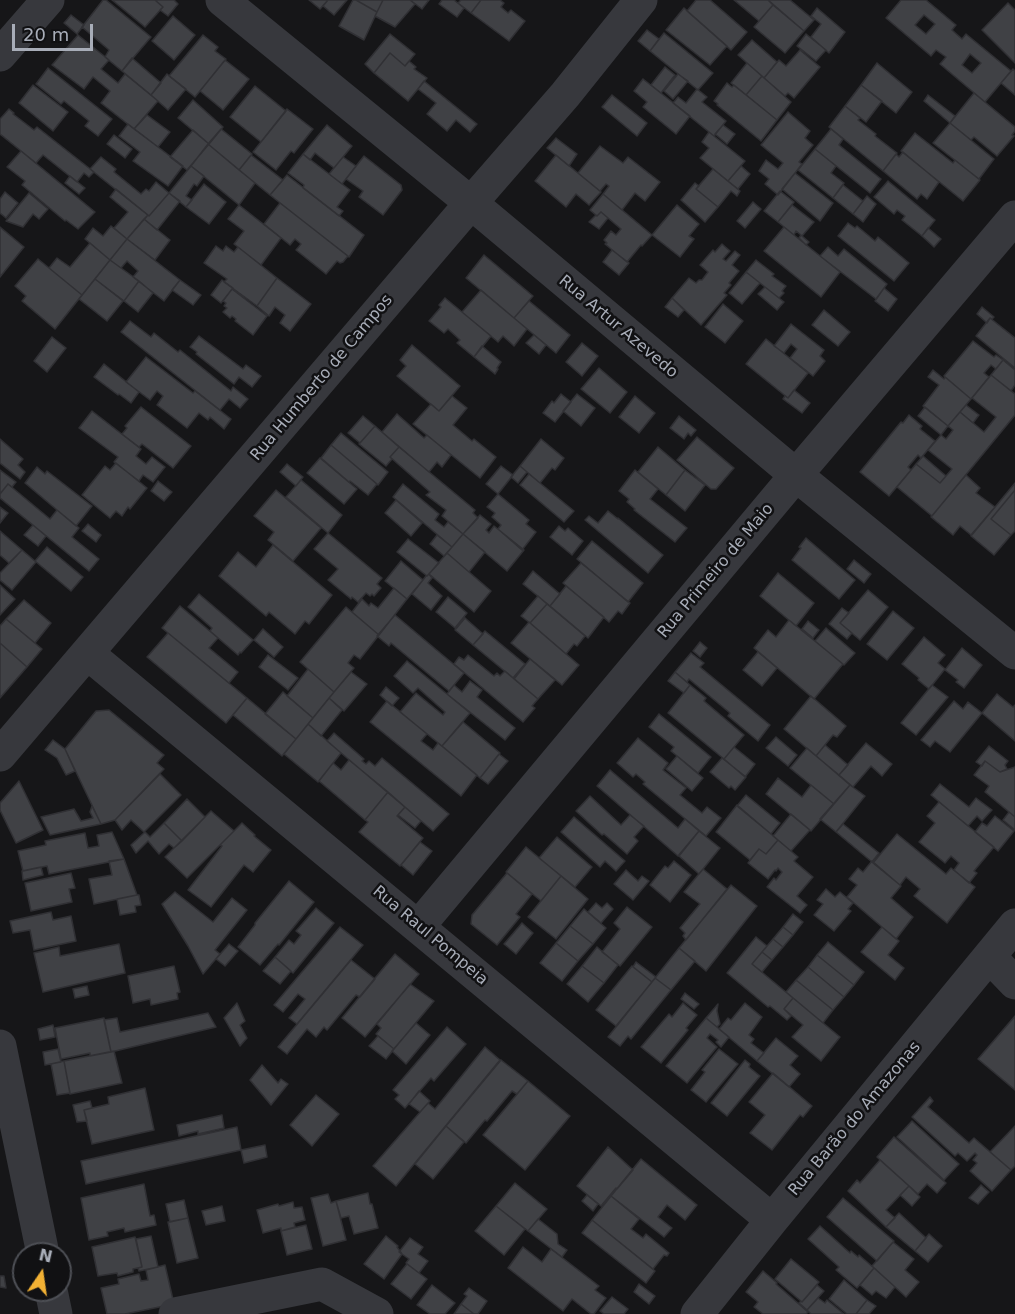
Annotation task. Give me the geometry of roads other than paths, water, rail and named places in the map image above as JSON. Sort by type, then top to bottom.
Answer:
[{"type":"street","points":[[0,55],[48,0]]},
{"type":"street","name":"Rua Artur Azevedo","points":[[222,0],[471,203],[796,475],[1015,653]]},
{"type":"street","name":"Rua Humberto de Campos","points":[[0,755],[565,95],[641,0]]},
{"type":"street","name":"Rua Primeiro de Maio","points":[[418,927],[1015,217]]},
{"type":"street","name":"Rua Raul Pompeia","points":[[87,653],[772,1220]]},
{"type":"street","name":"Rua Barão do Amazonas","points":[[697,1314],[1015,925]]},
{"type":"street","points":[[990,957],[1015,983]]},
{"type":"street","points":[[0,1046],[41,1242]]},
{"type":"street","points":[[175,1314],[322,1284],[377,1314]]}]
